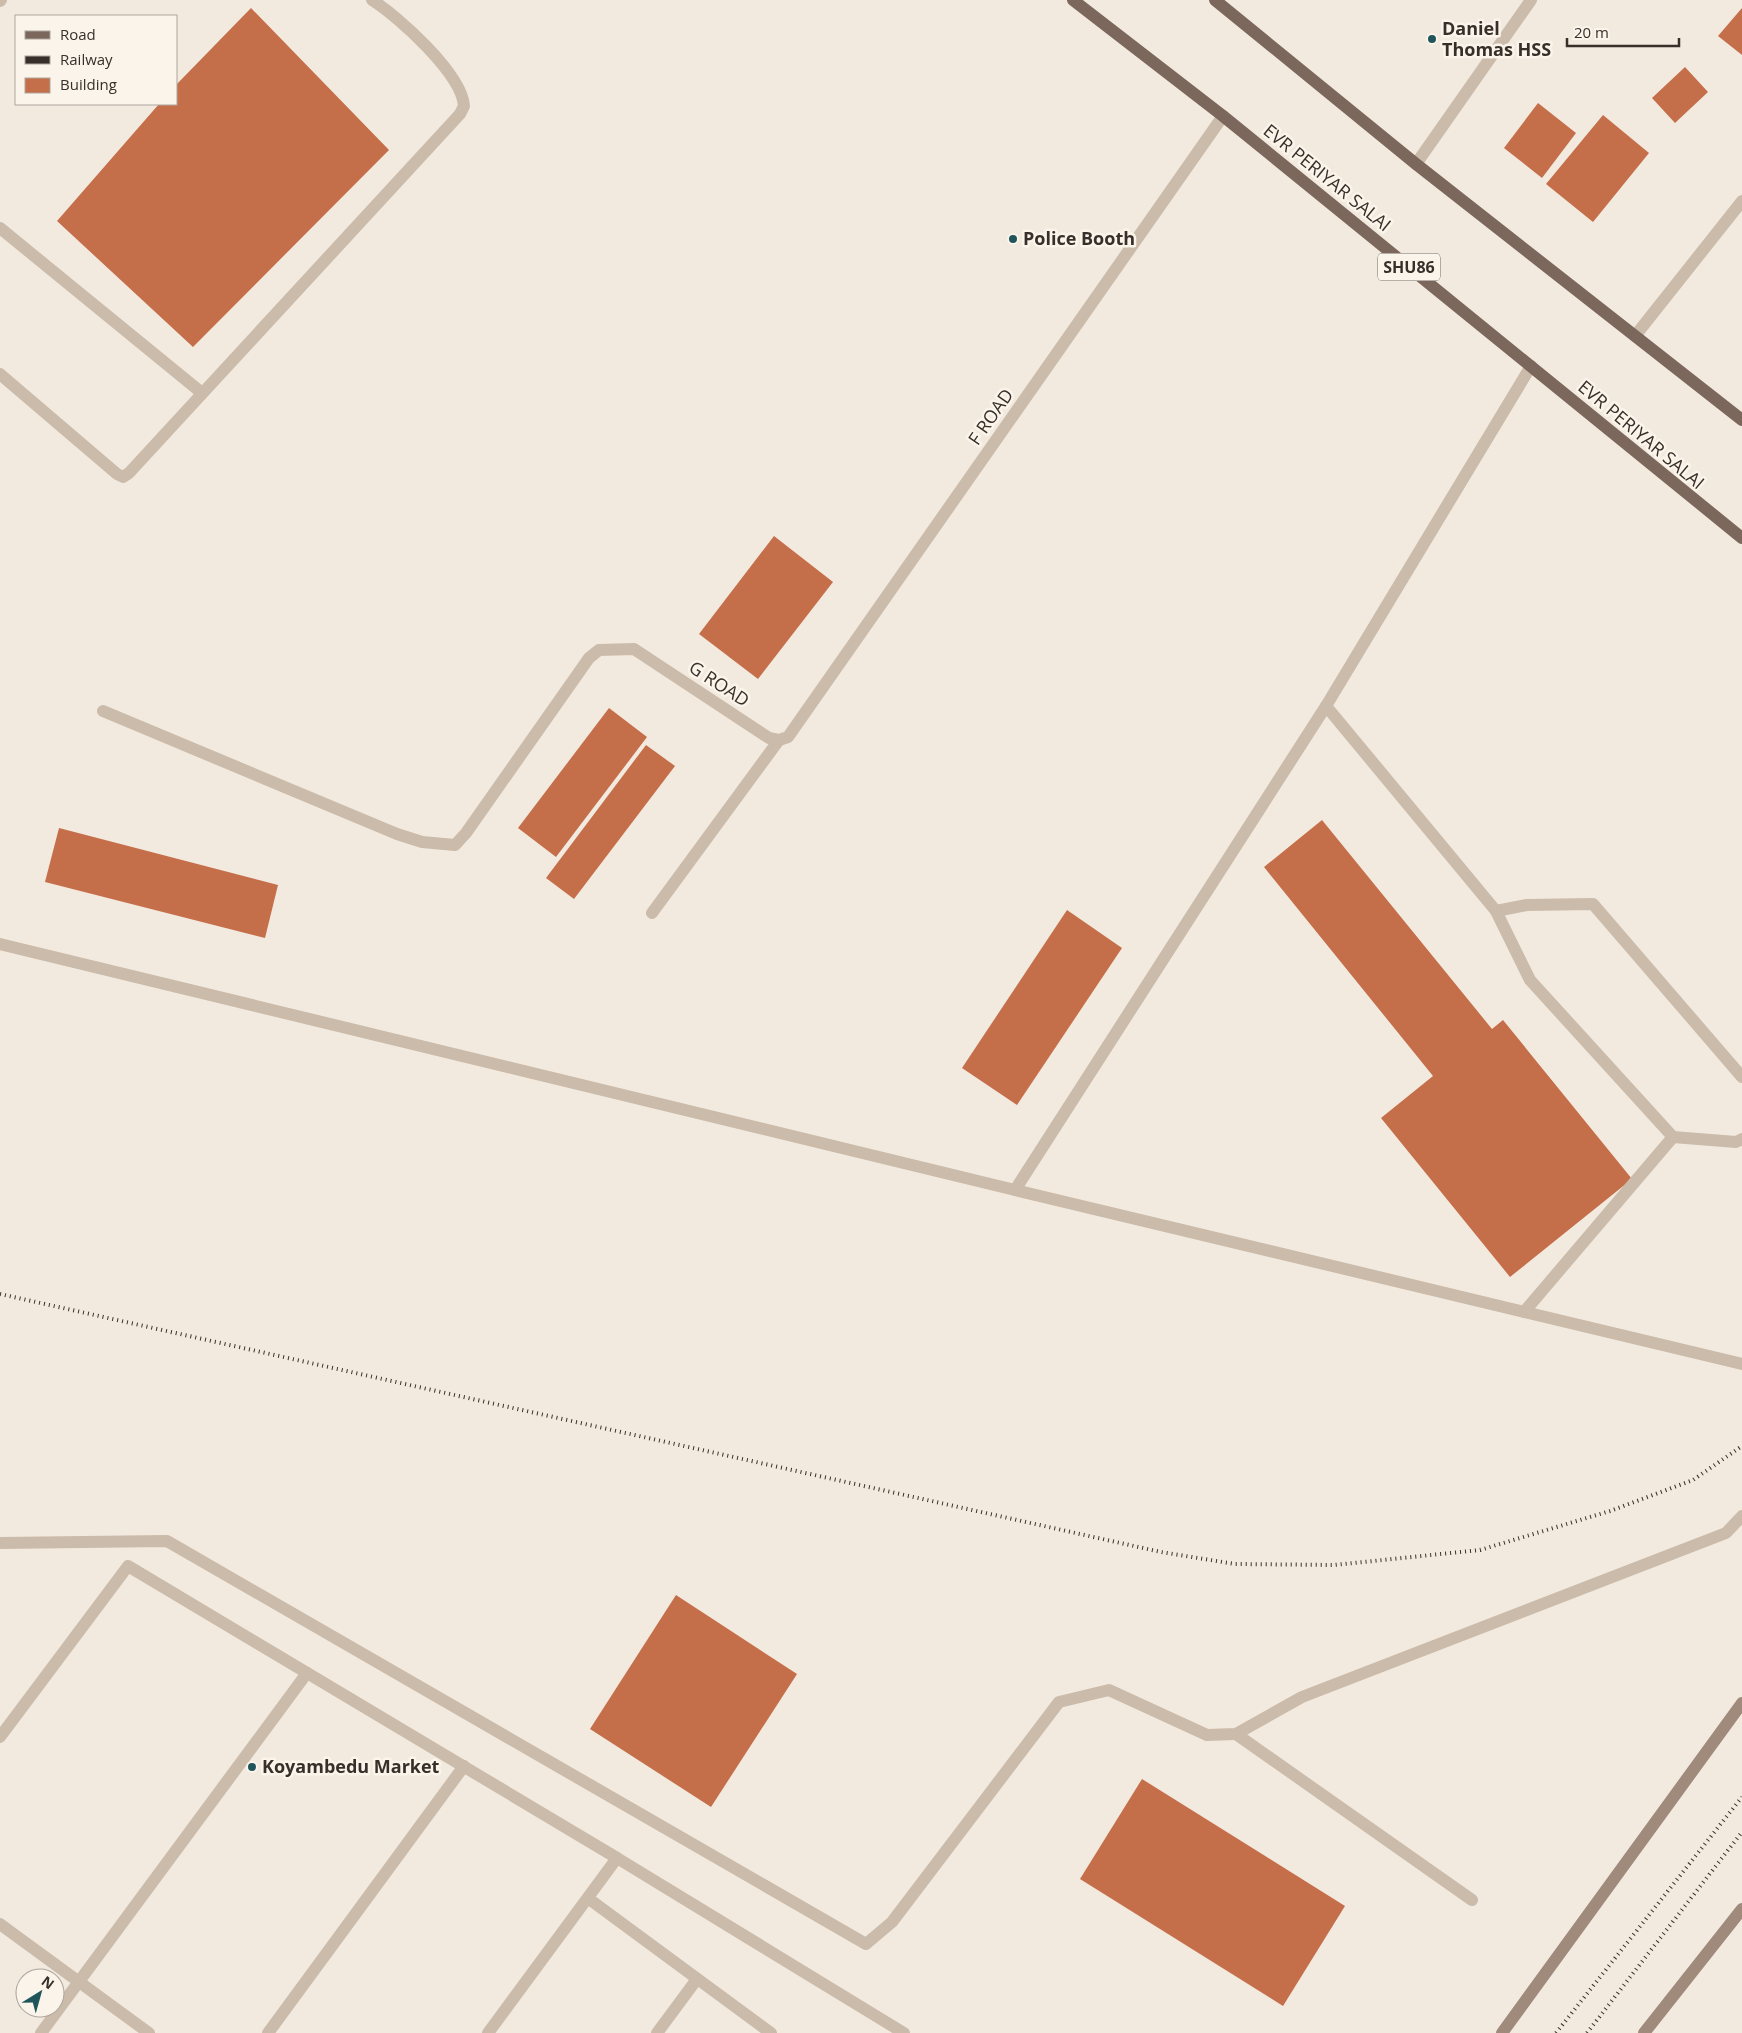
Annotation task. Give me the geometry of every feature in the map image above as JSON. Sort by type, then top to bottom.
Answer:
[{"type":"main road","name":"EVR PERIYAR SALAI","points":[[1073,0],[1223,116],[1742,538]]},
{"type":"main road","points":[[1215,0],[1416,164],[1742,420]]},
{"type":"street","points":[[0,374],[122,477],[129,473],[460,114],[464,106],[459,89],[409,27],[372,0]]},
{"type":"street","points":[[1416,164],[1531,0]]},
{"type":"street","name":"F ROAD","points":[[652,913],[784,738],[1223,116]]},
{"type":"street","points":[[1635,336],[1742,201]]},
{"type":"street","points":[[0,228],[202,393]]},
{"type":"street","points":[[1015,1190],[1326,706],[1531,366]]},
{"type":"street","name":"G ROAD","points":[[103,711],[397,834],[422,842],[455,845],[466,833],[589,658],[599,650],[634,649],[769,738],[784,738]]},
{"type":"street","points":[[1326,706],[1496,911],[1530,980],[1673,1137],[1736,1142],[1742,1139]]},
{"type":"street","points":[[1496,911],[1527,905],[1593,904],[1742,1076]]},
{"type":"street","points":[[0,944],[1742,1364]]},
{"type":"street","points":[[1524,1312],[1673,1137]]},
{"type":"street","points":[[0,1544],[168,1540],[866,1944],[892,1922],[1058,1702],[1109,1690],[1207,1735],[1236,1734],[1302,1697],[1726,1534],[1742,1516]]},
{"type":"street","points":[[0,1737],[128,1566],[617,1858],[904,2033]]},
{"type":"street","points":[[41,2033],[307,1673]]},
{"type":"street","points":[[1502,2033],[1742,1703]]},
{"type":"street","points":[[1236,1734],[1472,1900]]},
{"type":"street","points":[[268,2033],[464,1766]]},
{"type":"street","points":[[488,2033],[589,1899],[617,1858]]},
{"type":"street","points":[[589,1899],[771,2033]]},
{"type":"street","points":[[1644,2033],[1742,1909]]},
{"type":"street","points":[[0,1924],[148,2033]]},
{"type":"street","points":[[657,2033],[697,1979]]},
{"type":"building","points":[[251,8],[389,150],[193,347],[57,221],[158,105],[178,105],[178,83]]},
{"type":"building","points":[[1742,8],[1742,55],[1718,36]]},
{"type":"building","points":[[1685,67],[1708,92],[1675,123],[1652,98]]},
{"type":"building","points":[[1538,103],[1576,133],[1542,178],[1504,148]]},
{"type":"building","points":[[1603,115],[1649,153],[1593,222],[1546,184]]},
{"type":"building","points":[[774,536],[833,582],[758,679],[699,634]]},
{"type":"building","points":[[609,708],[647,737],[556,857],[518,828]]},
{"type":"building","points":[[646,745],[675,766],[574,899],[546,878]]},
{"type":"building","points":[[1322,820],[1492,1029],[1503,1020],[1632,1179],[1510,1277],[1381,1118],[1433,1076],[1264,867]]},
{"type":"building","points":[[59,828],[278,885],[265,938],[45,882]]},
{"type":"building","points":[[1067,910],[1122,948],[1017,1105],[962,1068]]},
{"type":"building","points":[[676,1595],[797,1674],[711,1807],[590,1729]]},
{"type":"building","points":[[1142,1779],[1345,1906],[1283,2006],[1080,1879]]},
{"type":"railway","points":[[0,1294],[1161,1552],[1235,1564],[1334,1565],[1480,1550],[1610,1511],[1693,1480],[1742,1446]]},
{"type":"railway","points":[[1556,2033],[1742,1797]]},
{"type":"railway","points":[[1587,2033],[1742,1832]]},
{"type":"place","name":"Daniel Thomas HSS","points":[[1432,39]]},
{"type":"place","name":"Police Booth","points":[[1013,239]]},
{"type":"place","name":"Koyambedu Market","points":[[252,1767]]}]
